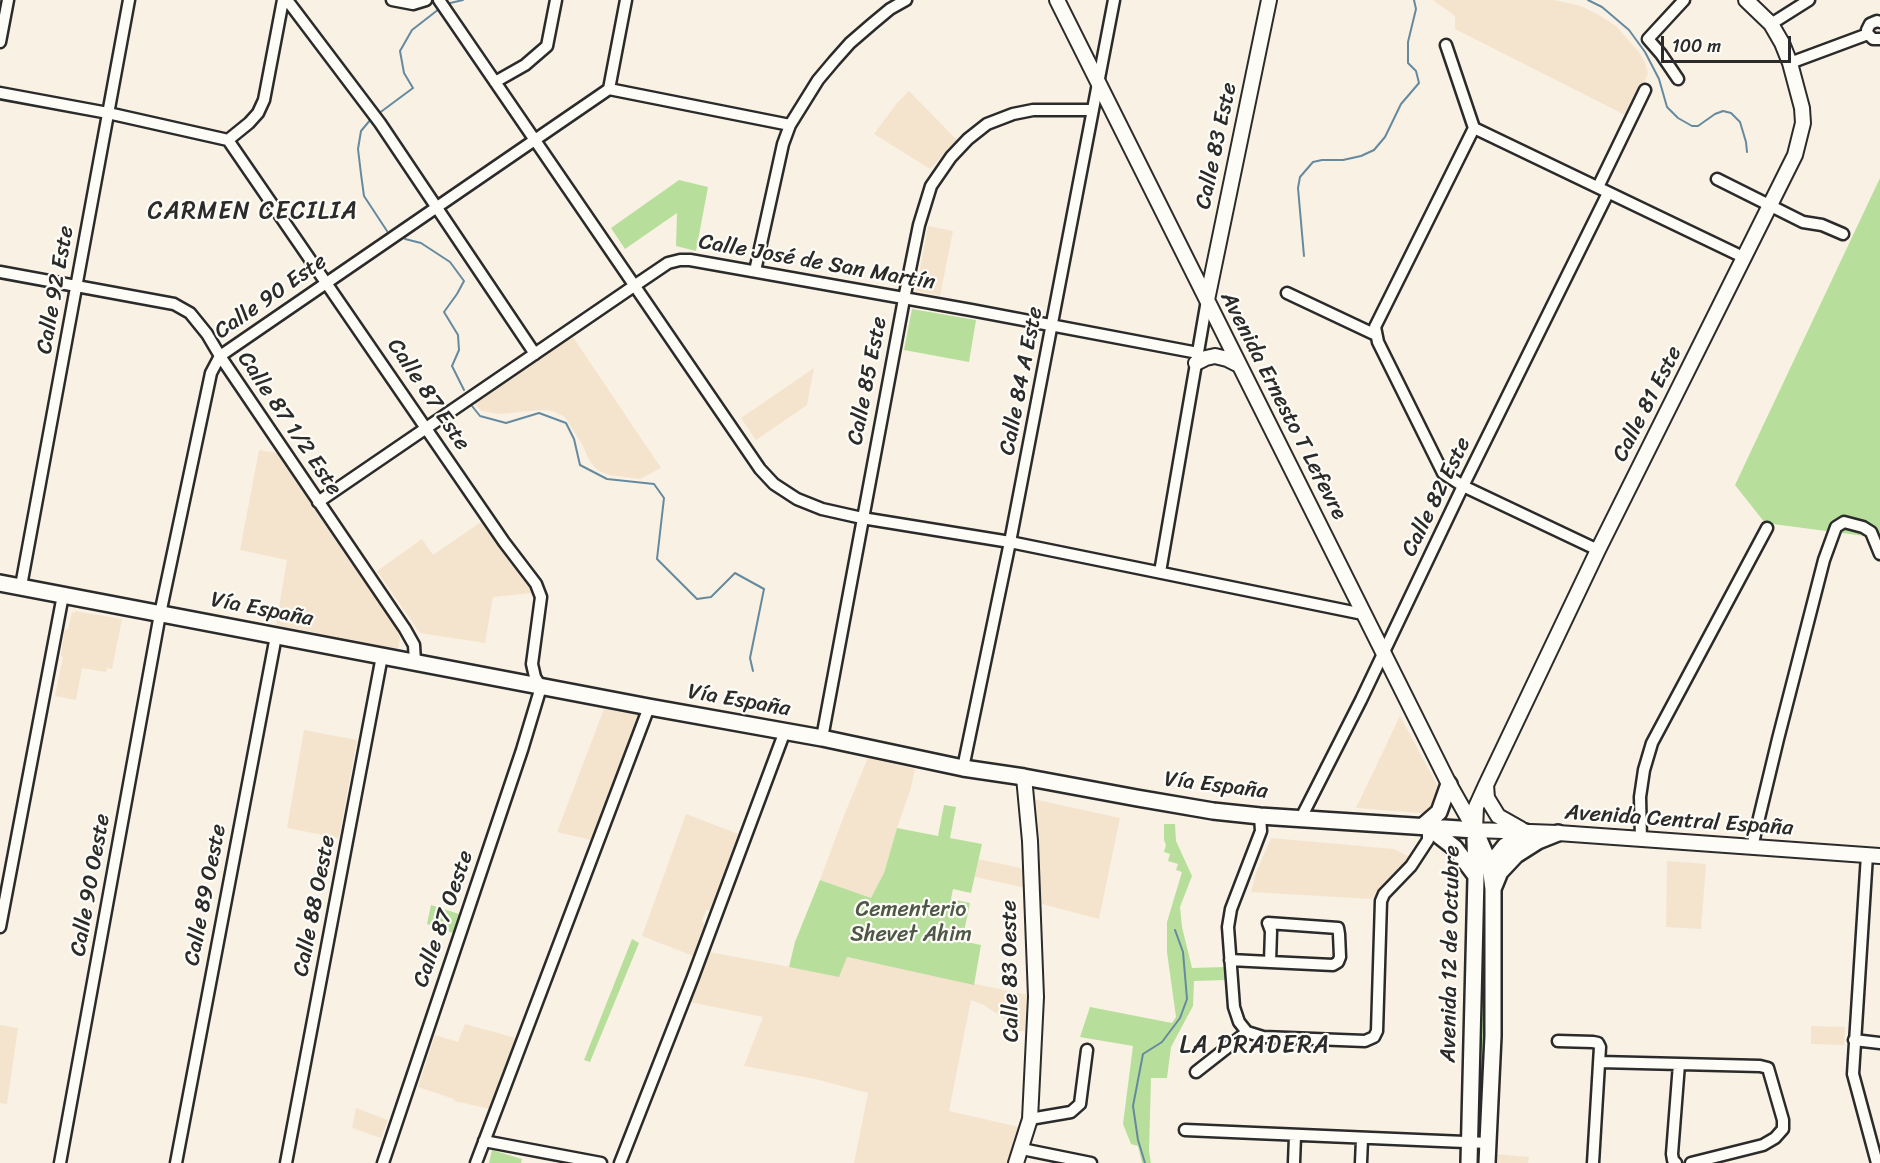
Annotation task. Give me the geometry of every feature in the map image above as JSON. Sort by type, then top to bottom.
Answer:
[{"type":"main road","name":"Vía España","points":[[0,583],[822,738],[963,768],[1214,811],[1475,830]]},
{"type":"main road","points":[[1452,789],[1439,812],[1425,826],[1455,848],[1476,877]]},
{"type":"main road","name":"Avenida 12 de Octubre","points":[[1475,830],[1490,866],[1494,889],[1493,1036],[1487,1163]]},
{"type":"main road","name":"Avenida 12 de Octubre","points":[[1469,1163],[1476,877],[1475,830]]},
{"type":"main road","points":[[1490,866],[1505,846],[1526,832]]},
{"type":"main road","points":[[1494,889],[1500,872],[1512,859],[1538,841],[1558,833]]},
{"type":"street","points":[[0,42],[8,0]]},
{"type":"street","name":"Calle 92 Este","points":[[21,586],[129,0]]},
{"type":"street","points":[[0,93],[108,113],[228,140],[249,123],[258,113],[264,100],[285,0]]},
{"type":"street","points":[[285,0],[380,123],[535,354]]},
{"type":"street","points":[[392,0],[413,4],[426,0]]},
{"type":"street","points":[[495,82],[525,65],[547,46],[556,0]]},
{"type":"street","points":[[626,0],[609,89],[790,125]]},
{"type":"street","points":[[755,271],[783,144],[790,125],[818,80],[834,61],[888,5],[906,0]]},
{"type":"street","name":"Avenida Ernesto T Lefevre","points":[[1057,0],[1363,614],[1475,830]]},
{"type":"street","name":"Calle 84 A Este","points":[[963,768],[1011,542],[1114,0]]},
{"type":"street","name":"Calle 83 Este","points":[[1207,300],[1269,0]]},
{"type":"street","points":[[1678,79],[1648,39],[1684,0]]},
{"type":"street","name":"Calle 81 Este","points":[[1475,830],[1476,807],[1486,785],[1598,550],[1795,155],[1803,123],[1802,108],[1790,63],[1771,24],[1746,0]]},
{"type":"street","points":[[1771,24],[1809,0]]},
{"type":"street","points":[[442,4],[760,469],[774,484],[797,499],[822,509],[862,518],[1011,542],[1363,614]]},
{"type":"street","points":[[1879,19],[1870,24],[1868,34],[1873,39],[1880,39]]},
{"type":"street","points":[[1790,63],[1868,34]]},
{"type":"street","points":[[1446,45],[1474,128],[1375,327],[1376,335],[1440,467],[1448,477],[1598,550]]},
{"type":"street","name":"Calle 90 Este","points":[[160,614],[211,373],[220,356],[609,89]]},
{"type":"street","points":[[1598,187],[1645,90]]},
{"type":"street","name":"Calle 85 Este","points":[[822,738],[904,299],[920,219],[931,186],[951,156],[987,124],[1013,114],[1050,109],[1093,110]]},
{"type":"street","points":[[1474,128],[1745,258]]},
{"type":"street","name":"Calle 87 Este","points":[[228,140],[504,542],[536,584],[541,597],[531,664],[532,671],[542,687]]},
{"type":"street","points":[[1717,179],[1803,222],[1822,225],[1843,234]]},
{"type":"street","name":"Calle 82 Este","points":[[1301,818],[1608,193]]},
{"type":"street","points":[[1186,261],[1202,264],[1210,261],[1216,255]]},
{"type":"street","name":"Calle José de San Martín","points":[[318,502],[634,286],[668,264],[680,260],[755,271],[1052,325],[1197,358]]},
{"type":"street","name":"Calle 87 1/2 Este","points":[[0,272],[180,306],[190,313],[197,320],[405,629],[414,645],[415,662]]},
{"type":"street","points":[[1287,293],[1376,335]]},
{"type":"street","points":[[1160,572],[1207,300]]},
{"type":"street","points":[[1197,358],[1218,357],[1239,365]]},
{"type":"street","points":[[1752,847],[1824,560],[1836,527],[1844,522],[1863,526],[1871,532],[1880,554]]},
{"type":"street","points":[[1641,838],[1640,797],[1644,770],[1652,743],[1767,528]]},
{"type":"street","points":[[0,927],[63,595]]},
{"type":"street","name":"Calle 90 Oeste","points":[[60,1163],[160,614]]},
{"type":"street","name":"Calle 89 Oeste","points":[[176,1163],[276,636]]},
{"type":"street","name":"Calle 88 Oeste","points":[[286,1163],[382,656]]},
{"type":"street","name":"Calle 87 Oeste","points":[[383,1163],[542,687]]},
{"type":"street","points":[[476,1163],[649,707]]},
{"type":"street","points":[[620,1163],[693,977],[785,731]]},
{"type":"street","name":"Calle 83 Oeste","points":[[1016,1163],[1030,1119],[1036,997],[1030,841],[1024,777]]},
{"type":"street","points":[[1452,789],[1463,797],[1471,797],[1486,785]]},
{"type":"street","points":[[1486,785],[1487,798],[1498,816],[1526,832]]},
{"type":"street","points":[[1260,816],[1261,831],[1231,909],[1228,927],[1234,1007],[1239,1022],[1247,1032],[1263,1037],[1365,1041],[1374,1037],[1377,1031],[1381,901],[1384,894],[1411,866],[1428,840],[1425,826]]},
{"type":"street","name":"Avenida Central España","points":[[1475,830],[1641,838],[1873,855]]},
{"type":"street","points":[[1873,855],[1854,1040],[1853,1074],[1877,1163]]},
{"type":"street","points":[[1230,960],[1270,962],[1333,965],[1340,957],[1338,928],[1268,923],[1271,931],[1270,962]]},
{"type":"street","points":[[1196,1072],[1247,1032]]},
{"type":"street","points":[[1854,1040],[1880,1043]]},
{"type":"street","points":[[1558,1041],[1598,1043],[1600,1047],[1593,1163]]},
{"type":"street","points":[[1030,1119],[1071,1112],[1080,1104],[1087,1050]]},
{"type":"street","points":[[1600,1062],[1765,1066],[1770,1071],[1783,1120],[1783,1129],[1775,1138],[1763,1145],[1691,1163]]},
{"type":"street","points":[[1676,1163],[1672,1154],[1679,1064]]},
{"type":"street","points":[[1185,1130],[1488,1143]]},
{"type":"street","points":[[1294,1163],[1295,1136]]},
{"type":"street","points":[[1361,1163],[1362,1139]]},
{"type":"street","points":[[484,1141],[601,1163]]},
{"type":"street","points":[[1022,1149],[1091,1163]]},
{"type":"shaded area","points":[[1433,0],[1554,0],[1581,6],[1616,26],[1638,51],[1645,62],[1648,74],[1627,116],[1455,29],[1455,16]]},
{"type":"shaded area","points":[[909,91],[957,140],[930,169],[874,134]]},
{"type":"shaded area","points":[[928,226],[953,231],[940,296],[916,291]]},
{"type":"shaded area","points":[[571,334],[661,468],[640,479],[609,475],[597,470],[589,460],[565,417],[552,411],[540,410],[500,414],[482,411],[473,403]]},
{"type":"shaded area","points":[[814,368],[807,405],[756,440],[741,418]]},
{"type":"shaded area","points":[[259,450],[277,453],[397,629],[400,638],[398,649],[276,625],[287,560],[240,550]]},
{"type":"shaded area","points":[[484,520],[530,582],[533,593],[493,597],[485,643],[420,633],[377,571],[422,539],[433,555]]},
{"type":"shaded area","points":[[75,611],[122,619],[112,669],[107,668],[106,672],[82,668],[76,700],[55,696],[63,657],[61,653],[65,629],[68,630],[72,612],[75,613]]},
{"type":"shaded area","points":[[604,709],[640,715],[595,841],[557,832]]},
{"type":"shaded area","points":[[1400,716],[1442,794],[1432,814],[1356,808]]},
{"type":"shaded area","points":[[304,730],[357,740],[339,838],[287,828]]},
{"type":"shaded area","points":[[868,758],[915,769],[884,873],[871,899],[820,880]]},
{"type":"shaded area","points":[[1033,799],[1120,818],[1099,919],[1038,903]]},
{"type":"shaded area","points":[[686,814],[741,835],[710,910],[706,910],[702,921],[705,925],[693,956],[642,936]]},
{"type":"shaded area","points":[[1271,838],[1394,849],[1410,857],[1371,899],[1251,892],[1256,873]]},
{"type":"shaded area","points":[[978,859],[1025,869],[1026,888],[975,877]]},
{"type":"shaded area","points":[[1667,861],[1706,864],[1701,929],[1666,927]]},
{"type":"shaded area","points":[[709,952],[839,976],[846,957],[1028,995],[1025,1031],[1018,1031],[1018,1026],[1007,1025],[1007,1021],[984,1005],[971,1000],[949,1111],[1019,1127],[1007,1163],[854,1163],[868,1093],[815,1079],[744,1066],[763,1017],[690,1002]]},
{"type":"shaded area","points":[[465,1024],[516,1038],[491,1109],[454,1101],[454,1099],[418,1087],[435,1035],[458,1042]]},
{"type":"shaded area","points":[[0,1025],[18,1028],[7,1104],[0,1103]]},
{"type":"shaded area","points":[[1811,1026],[1845,1027],[1844,1045],[1811,1044]]},
{"type":"shaded area","points":[[356,1108],[388,1120],[381,1138],[352,1128]]},
{"type":"shaded area","points":[[1496,1154],[1529,1157],[1528,1163],[1496,1163]]},
{"type":"green space","points":[[1880,178],[1880,538],[1765,523],[1735,485]]},
{"type":"green space","points":[[679,180],[708,187],[696,251],[676,246],[677,213],[625,249],[611,228]]},
{"type":"green space","points":[[912,309],[976,320],[969,362],[904,350]]},
{"type":"green space","name":"Cementerio Shevet Ahim","points":[[944,805],[956,807],[950,838],[982,844],[971,893],[953,889],[951,899],[970,903],[962,941],[981,945],[974,985],[847,957],[839,977],[789,967],[795,942],[820,880],[871,898],[884,873],[897,828],[938,836]]},
{"type":"green space","points":[[1164,824],[1175,824],[1176,841],[1192,876],[1180,907],[1182,927],[1192,968],[1225,967],[1225,980],[1194,981],[1193,1006],[1171,1047],[1167,1078],[1151,1078],[1149,1151],[1151,1163],[1142,1163],[1138,1146],[1131,1144],[1123,1124],[1133,1046],[1080,1037],[1090,1007],[1172,1023],[1176,1017],[1167,952],[1167,922],[1182,872],[1176,870],[1178,864],[1168,861],[1170,854],[1164,852],[1166,845]]},
{"type":"green space","points":[[1487,886],[1490,897],[1482,1132],[1479,1132],[1476,1129],[1482,898]]},
{"type":"green space","points":[[431,905],[459,914],[453,933],[427,924]]},
{"type":"green space","points":[[632,939],[639,943],[590,1062],[584,1060]]},
{"type":"green space","points":[[492,1150],[522,1159],[521,1163],[489,1163]]},
{"type":"waterway","points":[[446,4],[463,0]]},
{"type":"waterway","points":[[1304,256],[1298,188],[1300,177],[1313,162],[1343,160],[1374,150],[1385,137],[1401,104],[1419,83],[1416,71],[1408,63],[1408,42],[1416,9],[1414,0]]},
{"type":"waterway","points":[[1588,0],[1602,7],[1629,30],[1645,52],[1659,79],[1667,107],[1678,118],[1692,126],[1698,126],[1715,114],[1723,111],[1731,113],[1740,122],[1747,152]]},
{"type":"waterway","points":[[378,114],[413,88],[404,73],[400,51],[412,30],[439,9]]},
{"type":"waterway","points":[[371,119],[361,131],[358,149],[364,196],[387,231]]},
{"type":"waterway","points":[[405,239],[421,243],[450,262],[464,281],[444,312],[458,335],[459,350],[452,366],[464,390]]},
{"type":"waterway","points":[[472,406],[480,416],[506,423],[539,413],[566,423],[574,439],[580,465],[607,479],[654,484],[664,498],[657,559],[697,599],[711,597],[735,573],[764,589],[750,658],[753,671]]},
{"type":"waterway","points":[[1145,1163],[1138,1140],[1133,1106],[1143,1054],[1162,1042],[1180,1018],[1187,999],[1183,952],[1175,930]]},
{"type":"district","name":"CARMEN CECILIA","points":[[253,212]]},
{"type":"district","name":"LA PRADERA","points":[[1255,1046]]}]
